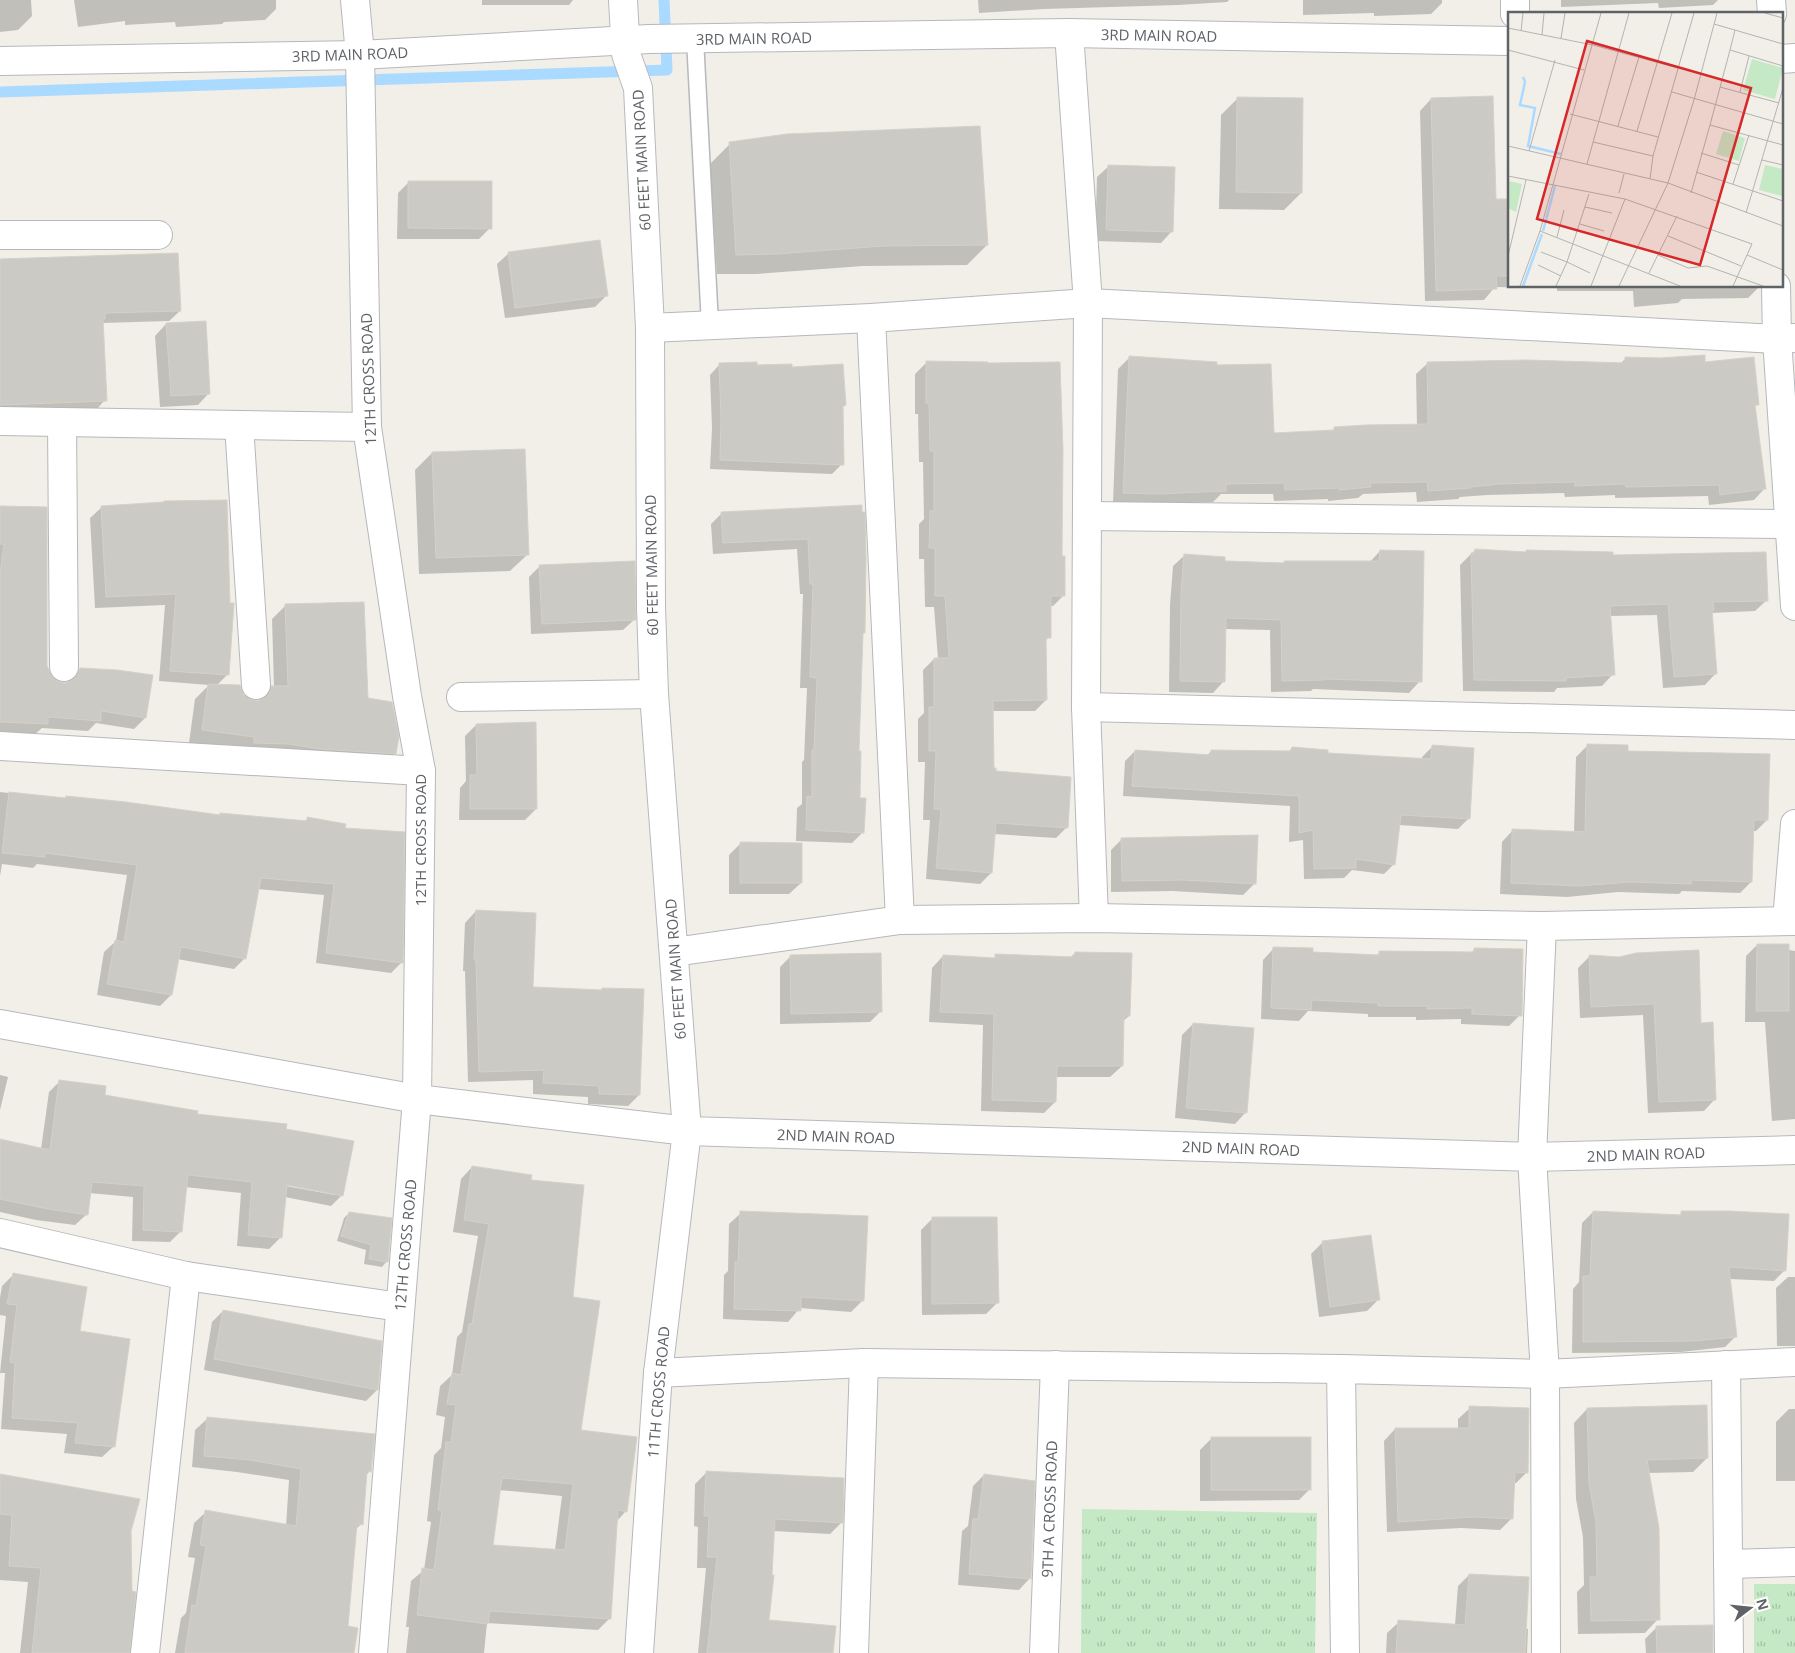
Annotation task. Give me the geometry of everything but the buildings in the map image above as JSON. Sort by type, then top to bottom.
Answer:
[{"type":"street","name":"12TH CROSS ROAD","points":[[355,0],[360,55],[367,427],[407,696],[421,771],[416,1099],[373,1653]]},
{"type":"street","name":"60 FEET MAIN ROAD","points":[[623,0],[633,44],[638,88],[650,328],[651,607],[654,694],[687,1131]]},
{"type":"street","name":"3RD MAIN ROAD","points":[[0,61],[360,55],[633,44],[689,39],[1069,33],[1508,41]]},
{"type":"street","points":[[1069,33],[1088,304],[1086,707],[1094,918]]},
{"type":"street","points":[[1782,59],[1795,58]]},
{"type":"street","points":[[0,235],[158,235]]},
{"type":"street","points":[[1776,288],[1786,338],[1790,524],[1795,606]]},
{"type":"street","points":[[650,328],[871,318],[1088,304],[1786,338]]},
{"type":"street","points":[[871,318],[900,920]]},
{"type":"street","points":[[0,421],[367,427]]},
{"type":"street","points":[[62,422],[64,667]]},
{"type":"street","points":[[240,425],[256,685]]},
{"type":"street","points":[[1086,516],[1790,524]]},
{"type":"street","points":[[461,697],[654,694]]},
{"type":"street","points":[[1086,707],[1795,724]]},
{"type":"street","points":[[0,746],[421,771]]},
{"type":"street","points":[[674,952],[900,920],[1094,918],[1542,926],[1791,921],[1795,824]]},
{"type":"street","points":[[1542,926],[1532,1158],[1545,1374],[1546,1653]]},
{"type":"street","name":"2ND MAIN ROAD","points":[[0,1024],[416,1099],[687,1131],[1532,1158],[1795,1150]]},
{"type":"street","name":"11TH CROSS ROAD","points":[[639,1653],[658,1373],[687,1131]]},
{"type":"street","points":[[0,1233],[186,1276],[400,1307]]},
{"type":"street","points":[[145,1653],[186,1276]]},
{"type":"street","points":[[658,1373],[864,1363],[1341,1369],[1545,1374],[1795,1362]]},
{"type":"street","points":[[854,1653],[864,1363]]},
{"type":"street","name":"9TH A CROSS ROAD","points":[[1044,1653],[1055,1365]]},
{"type":"street","points":[[1726,1365],[1729,1653]]},
{"type":"street","points":[[1341,1369],[1345,1653]]},
{"type":"street","points":[[1728,1564],[1795,1562]]},
{"type":"lane","points":[[689,39],[710,325]]},
{"type":"green space","points":[[1082,1509],[1317,1513],[1315,1653],[1081,1653]]},
{"type":"green space","points":[[1754,1584],[1795,1584],[1795,1653],[1754,1653]]},
{"type":"waterway","points":[[0,92],[667,70],[664,0]]}]
